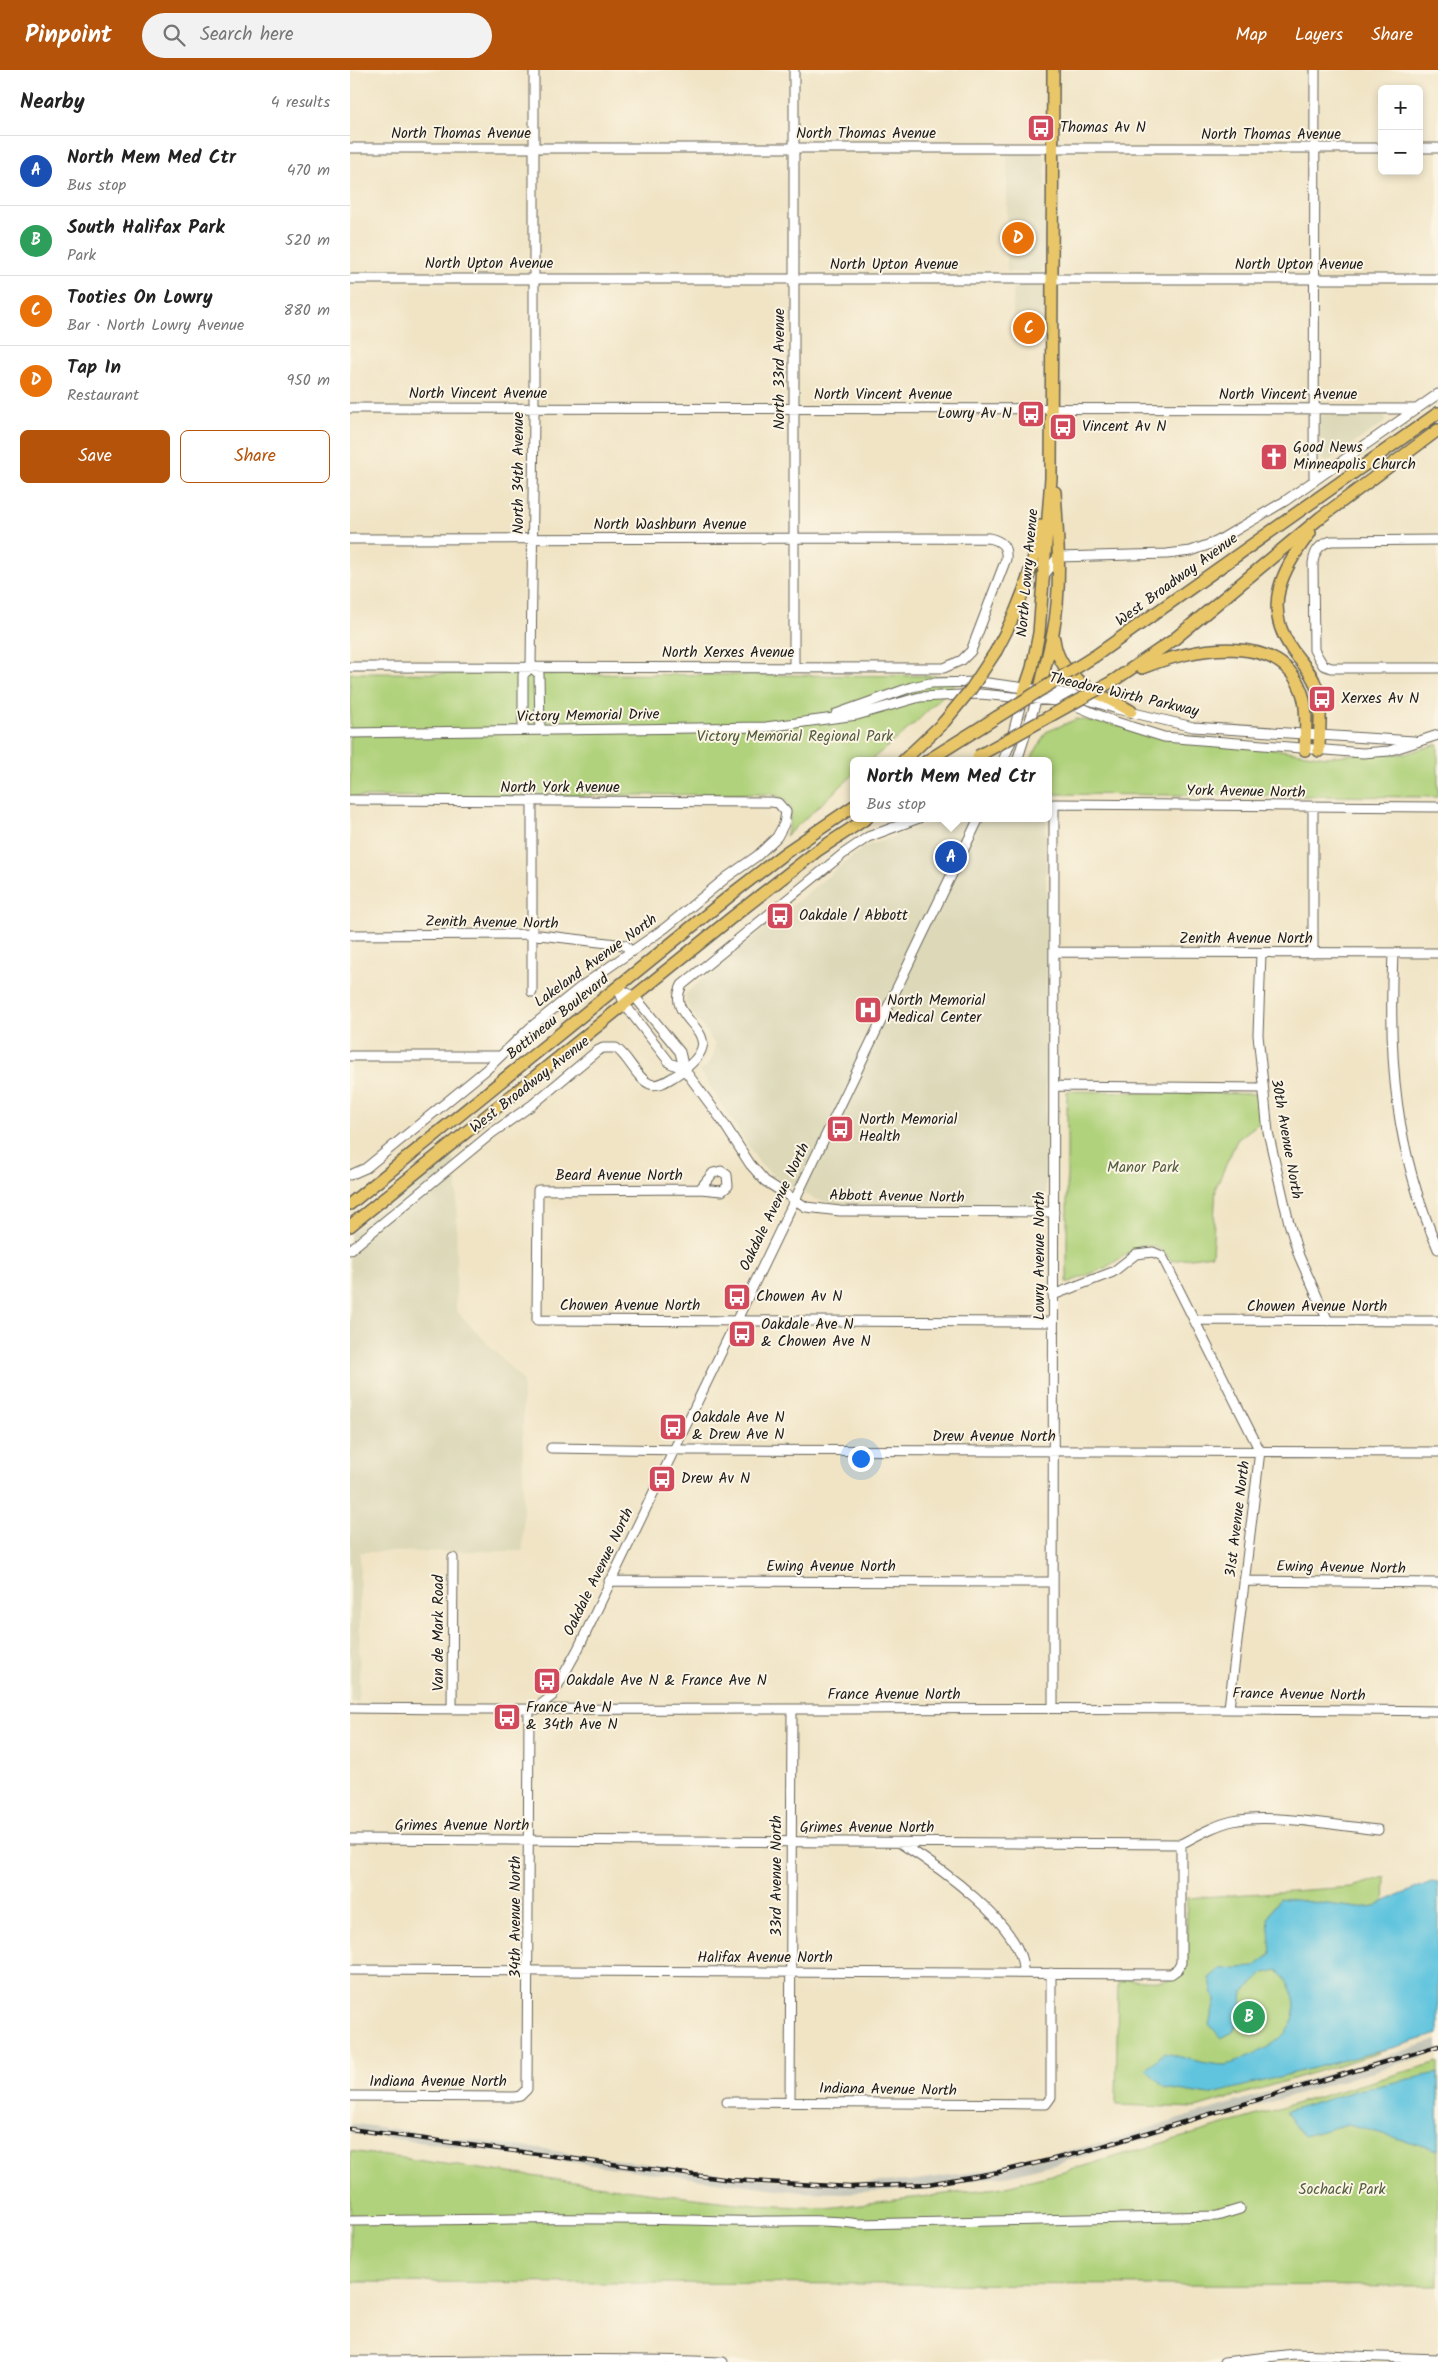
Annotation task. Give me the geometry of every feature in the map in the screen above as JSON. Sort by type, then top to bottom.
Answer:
[{"type":"main road","name":"North Lowry Avenue","points":[[1022,698],[1040,632],[1051,478],[1053,70]]},
{"type":"main road","name":"West Broadway Avenue","points":[[933,757],[1095,656],[1438,413]]},
{"type":"main road","points":[[975,757],[1124,675],[1172,641],[1321,517],[1438,430]]},
{"type":"main road","name":"North Lowry Avenue","points":[[1038,694],[1053,633],[1058,557],[1054,491],[1051,478]]},
{"type":"main road","points":[[907,757],[944,722],[971,689],[996,651],[1010,624],[1031,568],[1038,539],[1044,498],[1051,478]]},
{"type":"main road","points":[[1319,751],[1319,702],[1316,686],[1306,666],[1291,649],[1283,635],[1279,620],[1278,592],[1287,564],[1321,517]]},
{"type":"main road","points":[[1053,633],[1055,648],[1064,667],[1087,688],[1130,711]]},
{"type":"main road","points":[[1124,675],[1165,659],[1194,653],[1228,650],[1258,652],[1283,666],[1297,682],[1306,710],[1305,750]]},
{"type":"main road","points":[[815,832],[850,803]]},
{"type":"main road","points":[[815,832],[850,809]]},
{"type":"main road","points":[[350,1226],[780,880],[824,846],[861,822]]},
{"type":"main road","name":"Bottineau Boulevard","points":[[350,1204],[785,853],[815,832]]},
{"type":"street","name":"North 34th Avenue","points":[[523,730],[523,675],[531,667],[534,70]]},
{"type":"street","name":"North 33rd Avenue","points":[[794,70],[794,667]]},
{"type":"street","points":[[1314,481],[1315,70]]},
{"type":"street","name":"North Thomas Avenue","points":[[350,148],[1378,148]]},
{"type":"street","points":[[1423,148],[1438,148]]},
{"type":"street","name":"North Upton Avenue","points":[[350,279],[534,277],[1438,279]]},
{"type":"street","name":"West Broadway Avenue","points":[[1058,557],[1168,554],[1196,549],[1229,536],[1314,481],[1438,394]]},
{"type":"street","name":"North Vincent Avenue","points":[[350,408],[1416,409]]},
{"type":"street","name":"North Washburn Avenue","points":[[350,539],[989,538]]},
{"type":"street","name":"North Xerxes Avenue","points":[[350,667],[944,668],[962,660],[970,651],[1006,559],[1004,546],[998,540],[989,538]]},
{"type":"street","points":[[1438,540],[1331,541],[1322,544],[1315,551],[1313,563],[1314,650],[1323,666],[1331,668],[1438,668]]},
{"type":"street","points":[[1045,574],[1058,557]]},
{"type":"street","name":"North 34th Avenue","points":[[531,667],[539,674],[540,730]]},
{"type":"street","name":"Theodore Wirth Parkway","points":[[826,718],[891,693],[930,683],[980,682],[1026,687],[1038,694],[1068,702],[1113,721],[1164,737],[1305,750],[1376,753],[1438,736]]},
{"type":"street","points":[[826,718],[857,715],[927,696],[980,694],[1022,698],[1038,694]]},
{"type":"street","points":[[1017,757],[1038,694]]},
{"type":"street","name":"Theodore Wirth Parkway","points":[[1038,694],[1070,694],[1193,727],[1305,734],[1319,737],[1424,741]]},
{"type":"street","points":[[1005,757],[1012,741],[1022,698]]},
{"type":"street","name":"Victory Memorial Drive","points":[[350,733],[766,727],[826,718]]},
{"type":"street","name":"North York Avenue","points":[[350,800],[770,802]]},
{"type":"street","points":[[532,802],[532,992]]},
{"type":"street","name":"Lakeland Avenue North","points":[[350,1175],[366,1168],[487,1069],[530,1027],[582,986],[665,928],[757,856],[777,837],[784,824],[786,812],[778,804],[770,802]]},
{"type":"street","name":"York Avenue North","points":[[1054,804],[1313,807],[1438,806]]},
{"type":"street","name":"Lowry Avenue North","points":[[1053,1708],[1054,804]]},
{"type":"street","points":[[1313,807],[1313,953]]},
{"type":"street","name":"West Broadway Avenue","points":[[350,1250],[492,1133],[532,1105],[602,1048],[616,1048],[645,1081],[655,1085],[662,1083],[684,1069],[697,1057],[703,1046],[701,1035],[678,1004],[682,985],[843,854],[868,837],[907,822]]},
{"type":"street","name":"Oakdale Avenue North","points":[[532,1709],[552,1696],[578,1648],[977,822]]},
{"type":"street","name":"Zenith Avenue North","points":[[350,935],[531,934],[625,945],[630,952]]},
{"type":"street","name":"Zenith Avenue North","points":[[1054,952],[1438,953]]},
{"type":"street","name":"30th Avenue North","points":[[1261,953],[1258,1035],[1268,1132],[1289,1223],[1299,1256],[1328,1321]]},
{"type":"street","points":[[1393,953],[1390,1031],[1398,1116],[1419,1199],[1438,1249]]},
{"type":"street","name":"Abbott Avenue North","points":[[618,988],[625,1005],[670,1063],[684,1069]]},
{"type":"street","name":"Abbott Avenue North","points":[[618,988],[635,997],[680,1052],[684,1069],[722,1119],[750,1164],[765,1181],[806,1207],[840,1211],[1054,1212]]},
{"type":"street","points":[[350,1056],[499,1056]]},
{"type":"street","points":[[1054,1086],[1262,1088]]},
{"type":"street","name":"Beard Avenue North","points":[[537,1320],[538,1190],[700,1189]]},
{"type":"street","name":"31st Avenue North","points":[[1053,1295],[1113,1272],[1136,1254],[1153,1252],[1162,1256],[1196,1320],[1260,1451],[1229,1708]]},
{"type":"street","name":"Chowen Avenue North","points":[[537,1320],[1053,1322]]},
{"type":"street","name":"Chowen Avenue North","points":[[1196,1320],[1438,1321]]},
{"type":"street","name":"Drew Avenue North","points":[[551,1448],[1438,1452]]},
{"type":"street","name":"Van de Mark Road","points":[[452,1709],[453,1558]]},
{"type":"street","name":"Ewing Avenue North","points":[[609,1581],[1053,1582]]},
{"type":"street","name":"Ewing Avenue North","points":[[1244,1581],[1438,1583]]},
{"type":"street","name":"France Avenue North","points":[[350,1708],[792,1710],[1229,1708],[1438,1711]]},
{"type":"street","name":"34th Avenue North","points":[[525,2093],[528,2084],[532,1709]]},
{"type":"street","name":"33rd Avenue North","points":[[790,2102],[792,1710]]},
{"type":"street","name":"Grimes Avenue North","points":[[350,1839],[1181,1844],[1214,1827],[1235,1820],[1282,1820],[1378,1830]]},
{"type":"street","points":[[898,1842],[952,1878],[978,1901],[1017,1948],[1023,1961],[1023,1972]]},
{"type":"street","name":"Halifax Avenue North","points":[[350,1970],[1171,1974],[1178,1969],[1181,1963],[1181,1844]]},
{"type":"street","name":"Indiana Avenue North","points":[[727,2102],[1041,2106],[1049,2103],[1051,2097],[1051,1973]]},
{"type":"street","name":"Indiana Avenue North","points":[[350,2096],[515,2097],[525,2093]]},
{"type":"street","points":[[350,2221],[634,2218],[784,2222],[826,2220],[868,2224],[1217,2216],[1240,2209]]},
{"type":"street","points":[[1224,2362],[1294,2354],[1368,2359],[1438,2359]]},
{"type":"street","points":[[350,2361],[529,2361],[567,2358],[723,2362]]},
{"type":"shaded area","points":[[1038,153],[1043,155],[1045,160],[1045,265],[1040,272],[1007,272],[1007,154]]},
{"type":"shaded area","points":[[1013,283],[1037,284],[1044,288],[1044,342],[1013,342]]},
{"type":"shaded area","points":[[1325,415],[1384,415],[1386,419],[1384,423],[1326,462],[1319,456],[1319,418]]},
{"type":"shaded area","name":"North Memorial Medical Center","points":[[940,822],[1046,822],[1046,1197],[1039,1205],[839,1204],[817,1200],[781,1181],[760,1164],[700,1071],[709,1064],[714,1054],[715,1044],[686,1004],[685,994],[862,848],[928,824]]},
{"type":"shaded area","points":[[448,1153],[457,1168],[456,1310],[523,1381],[523,1551],[360,1552],[359,1702],[350,1702],[350,1233]]},
{"type":"shaded area","points":[[1438,2040],[1438,2052],[1116,2148],[1011,2175],[913,2189],[843,2193],[799,2192],[350,2133],[350,2123],[744,2177],[840,2183],[909,2181],[985,2170],[1104,2142]]},
{"type":"green space","name":"Victory Memorial Regional Park","points":[[350,673],[963,676],[913,725],[875,757],[850,757],[850,778],[786,836],[790,821],[790,809],[784,800],[770,794],[350,797]]},
{"type":"green space","points":[[1077,719],[1326,757],[1363,753],[1404,754],[1438,744],[1438,797],[1052,794],[1052,757],[1032,757],[1046,732]]},
{"type":"green space","name":"Manor Park","points":[[1067,1091],[1256,1094],[1260,1122],[1237,1140],[1216,1187],[1212,1255],[1171,1261],[1166,1254],[1156,1247],[1141,1245],[1105,1268],[1067,1283]]},
{"type":"green space","points":[[1385,1877],[1379,2053],[1196,2108],[1116,2105],[1118,1979],[1156,1981],[1175,1978],[1182,1973],[1187,1966],[1187,1898],[1352,1887]]},
{"type":"green space","name":"Sochacki Park","points":[[1438,2062],[1438,2286],[350,2282],[350,2151],[676,2196],[755,2205],[826,2208],[997,2188],[1060,2173]]},
{"type":"water","points":[[1431,1882],[1438,1883],[1438,2034],[1399,2046],[1209,2095],[1165,2088],[1146,2069],[1164,2053],[1211,2064],[1226,2065],[1266,2048],[1287,2031],[1293,2020],[1295,2009],[1288,1984],[1278,1970],[1265,1973],[1243,1992],[1241,2013],[1233,2032],[1221,2038],[1209,2024],[1215,2001],[1209,1978],[1220,1969],[1254,1967],[1271,1954],[1268,1918],[1279,1898],[1359,1908],[1374,1906]]},
{"type":"water","points":[[1438,2073],[1438,2150],[1348,2124],[1303,2136],[1286,2112],[1358,2090]]},
{"type":"railway","points":[[350,2129],[731,2180],[850,2187],[928,2184],[999,2172],[1083,2152],[1438,2046]]},
{"type":"place","name":"Thomas Av N","points":[[1041,128]]},
{"type":"place","name":"Tap In","points":[[1018,238]]},
{"type":"place","name":"Tooties On Lowry","points":[[1029,328]]},
{"type":"place","name":"Lowry Av N","points":[[1031,414]]},
{"type":"place","name":"Vincent Av N","points":[[1063,427]]},
{"type":"place","name":"Good News Minneapolis Church","points":[[1274,457]]},
{"type":"place","name":"Xerxes Av N","points":[[1322,699]]},
{"type":"place","name":"North Mem Med Ctr","points":[[951,857]]},
{"type":"place","name":"Oakdale / Abbott","points":[[780,916]]},
{"type":"place","name":"North Memorial Medical Center","points":[[868,1010]]},
{"type":"place","name":"North Memorial Health","points":[[840,1129]]},
{"type":"place","name":"Chowen Av N","points":[[737,1297]]},
{"type":"place","name":"Oakdale Ave N & Chowen Ave N","points":[[742,1334]]},
{"type":"place","name":"Oakdale Ave N & Drew Ave N","points":[[673,1427]]},
{"type":"place","name":"Drew Av N","points":[[662,1479]]},
{"type":"place","name":"Oakdale Ave N & France Ave N","points":[[547,1681]]},
{"type":"place","name":"France Ave N & 34th Ave N","points":[[507,1717]]},
{"type":"place","name":"South Halifax Park","points":[[1249,2017]]}]
